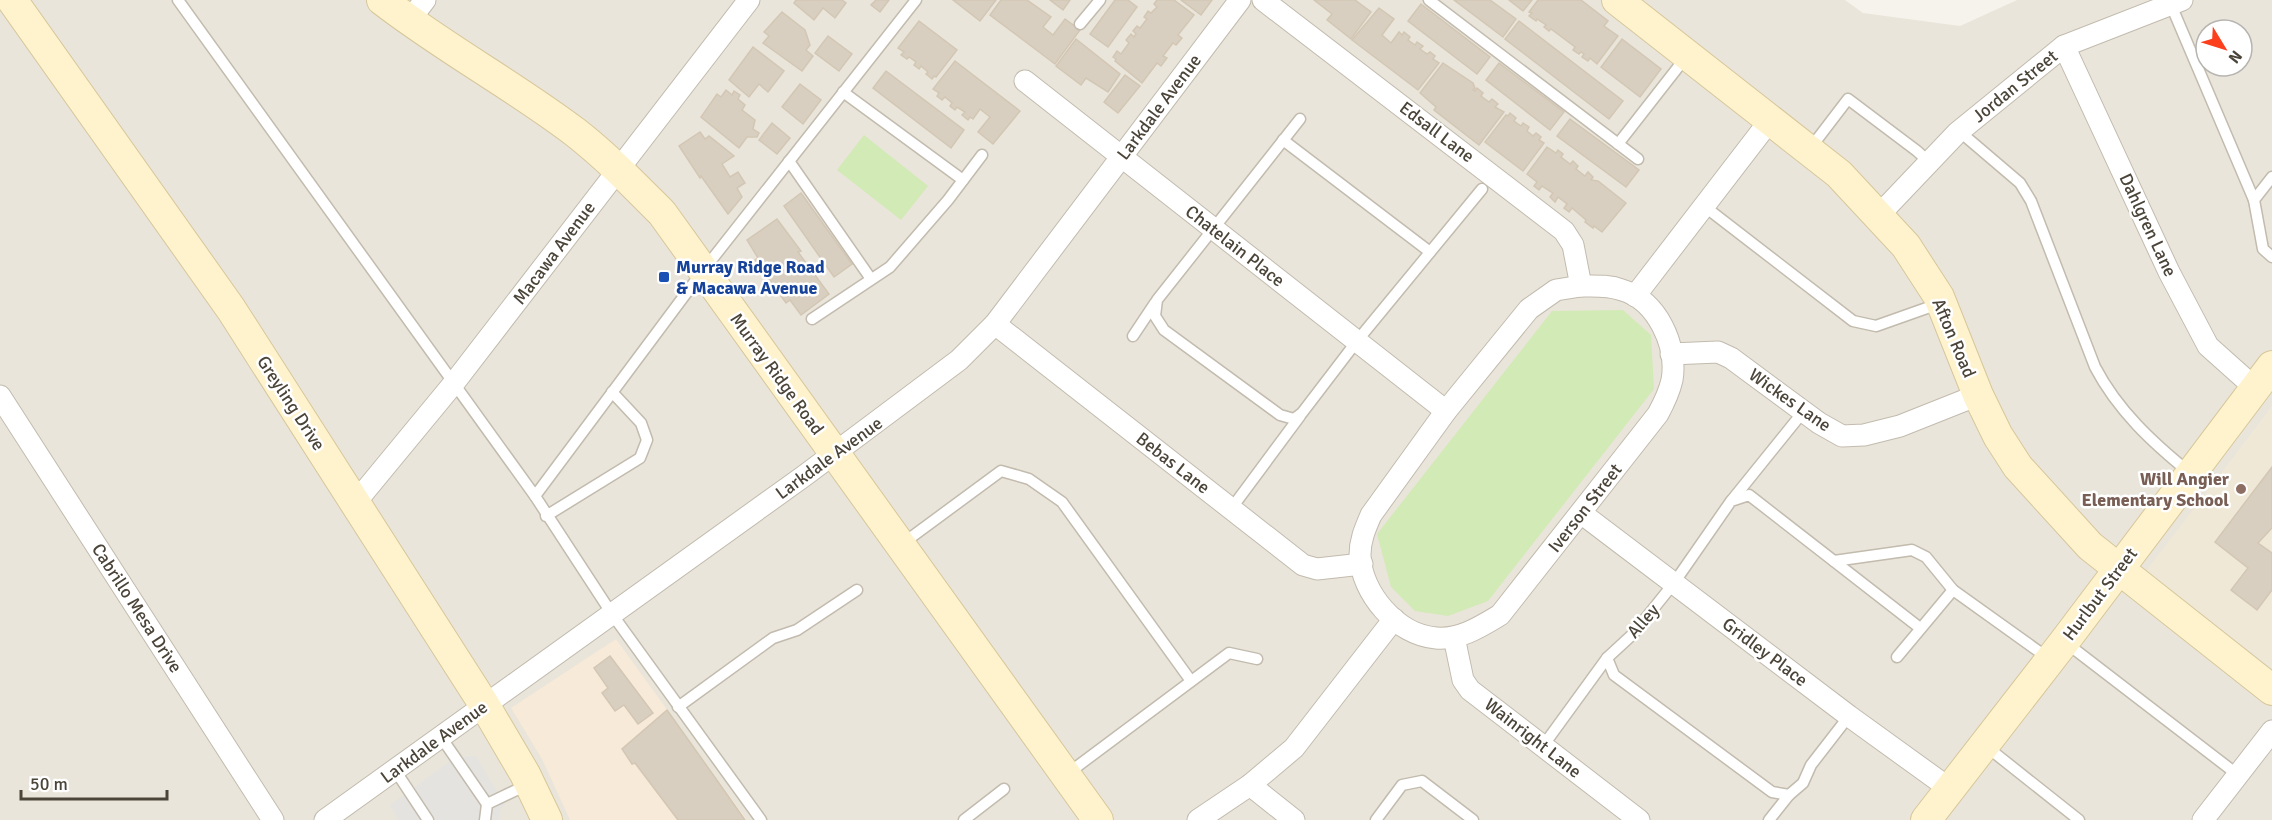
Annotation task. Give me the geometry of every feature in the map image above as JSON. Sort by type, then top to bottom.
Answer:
[{"type":"street","name":"Greyling Drive","points":[[12,0],[231,309],[485,705],[547,820]]},
{"type":"street","name":"Murray Ridge Road","points":[[382,0],[417,10],[574,132],[618,169],[662,213],[702,272],[1098,820]]},
{"type":"street","name":"Macawa Avenue","points":[[355,503],[454,384],[749,0]]},
{"type":"street","name":"Larkdale Avenue","points":[[325,820],[612,614],[959,360],[995,324],[1240,0]]},
{"type":"street","name":"Edsall Lane","points":[[1263,0],[1564,231],[1573,245],[1581,286]]},
{"type":"street","name":"Afton Road","points":[[1617,0],[1839,174],[1906,246],[1941,303],[1978,395],[1998,436],[2018,467],[2090,546],[2272,690]]},
{"type":"street","name":"Jordan Street","points":[[1878,216],[1959,131],[2064,46],[2177,2]]},
{"type":"street","name":"Dahlgren Lane","points":[[2064,46],[2169,272],[2208,346],[2264,377]]},
{"type":"street","name":"Chatelain Place","points":[[1025,81],[1446,411]]},
{"type":"street","points":[[1635,296],[1771,120]]},
{"type":"street","name":"Iverson Street","points":[[1581,286],[1606,286],[1625,290],[1635,296],[1652,308],[1671,354],[1672,379],[1667,397],[1658,414],[1500,615],[1469,633],[1454,637],[1436,638],[1401,626],[1378,603],[1366,582],[1360,557],[1362,534],[1371,515],[1446,411],[1529,309],[1556,290],[1581,286]]},
{"type":"street","name":"Bebas Lane","points":[[995,324],[1303,565],[1317,569],[1362,564]]},
{"type":"street","name":"Wickes Lane","points":[[1671,354],[1718,352],[1731,358],[1803,412],[1842,436],[1864,435],[1900,426],[1978,395]]},
{"type":"street","name":"Hurlbut Street","points":[[1926,820],[2264,377]]},
{"type":"street","name":"Cabrillo Mesa Drive","points":[[0,396],[273,820]]},
{"type":"street","name":"Gridley Place","points":[[1581,513],[1849,716],[1950,789]]},
{"type":"street","points":[[1198,820],[1250,785],[1294,748],[1394,619]]},
{"type":"street","name":"Wainright Lane","points":[[1454,637],[1463,680],[1470,690],[1639,820]]},
{"type":"street","points":[[2203,820],[2272,730]]},
{"type":"street","points":[[1250,785],[1294,820]]},
{"type":"lane","points":[[178,0],[534,496],[612,614],[761,820]]},
{"type":"lane","points":[[534,496],[702,272],[916,0]]},
{"type":"lane","points":[[1429,0],[1638,159]]},
{"type":"lane","points":[[1080,24],[1098,1]]},
{"type":"lane","points":[[2177,2],[2254,200],[2263,249],[2272,257]]},
{"type":"lane","points":[[1618,144],[1688,55]]},
{"type":"lane","points":[[843,92],[963,180]]},
{"type":"lane","points":[[1809,150],[1848,99],[1930,163]]},
{"type":"lane","points":[[1133,336],[1157,300],[1300,119]]},
{"type":"lane","points":[[1959,131],[2020,183],[2031,201],[2095,367],[2105,386],[2150,441],[2190,473]]},
{"type":"lane","points":[[1283,140],[1430,252]]},
{"type":"lane","points":[[812,319],[890,267],[982,155]]},
{"type":"lane","points":[[789,161],[871,279]]},
{"type":"lane","points":[[2254,200],[2272,177]]},
{"type":"lane","points":[[1231,509],[1357,341],[1482,189]]},
{"type":"lane","points":[[1704,206],[1853,321],[1876,326],[1941,303]]},
{"type":"lane","points":[[1157,300],[1155,316],[1164,330],[1280,415],[1294,419],[1302,413]]},
{"type":"lane","points":[[546,516],[640,458],[647,440],[640,423],[612,392]]},
{"type":"lane","name":"Alley","points":[[1543,746],[1607,658],[1633,634],[1674,583],[1731,501],[1803,412]]},
{"type":"lane","points":[[900,545],[1001,471],[1029,479],[1062,502],[1191,681]]},
{"type":"lane","points":[[1731,501],[1749,495],[1920,628]]},
{"type":"lane","points":[[1834,561],[1912,550],[1926,557],[1953,590],[2057,651],[2238,775]]},
{"type":"lane","points":[[678,707],[773,638],[797,630],[857,590]]},
{"type":"lane","points":[[1897,657],[1953,590]]},
{"type":"lane","points":[[1066,775],[1229,653],[1257,659]]},
{"type":"lane","points":[[1607,658],[1614,675],[1772,792],[1789,795]]},
{"type":"lane","points":[[1768,820],[1789,795],[1803,783],[1811,765],[1849,716]]},
{"type":"lane","points":[[441,737],[487,804],[484,820]]},
{"type":"lane","points":[[1984,745],[2079,820]]},
{"type":"lane","points":[[395,770],[428,820]]},
{"type":"lane","points":[[1376,820],[1402,785],[1422,781],[1473,820]]},
{"type":"lane","points":[[487,804],[529,784]]},
{"type":"lane","points":[[964,820],[1004,789]]},
{"type":"shaded area","points":[[0,0],[1845,0],[1863,13],[1960,26],[2017,0],[2272,0],[2272,407],[2147,571],[2272,668],[2272,820],[0,820]]},
{"type":"shaded area","name":"Will Angier Elementary School","points":[[2272,407],[2272,668],[2146,571]]},
{"type":"shaded area","points":[[616,639],[747,820],[570,820],[542,759],[511,708]]},
{"type":"shaded area","points":[[476,756],[505,805],[500,809],[499,820],[398,820],[390,805],[456,757]]},
{"type":"green space","points":[[864,135],[928,186],[901,220],[837,170]]},
{"type":"green space","points":[[1623,310],[1651,335],[1654,389],[1488,601],[1448,616],[1415,611],[1391,587],[1377,534],[1552,311]]},
{"type":"building","points":[[796,0],[842,0],[846,3],[835,18],[823,8],[814,20],[794,3]]},
{"type":"building","points":[[876,0],[889,0],[880,12],[871,5]]},
{"type":"building","points":[[953,0],[996,0],[980,21]]},
{"type":"building","points":[[1001,0],[1027,0],[1051,17],[1043,27],[1053,35],[1065,19],[1080,30],[1055,64],[990,15]]},
{"type":"building","points":[[1050,0],[1070,0],[1063,10]]},
{"type":"building","points":[[1115,0],[1128,0],[1137,7],[1108,47],[1090,34]]},
{"type":"building","points":[[1157,0],[1174,0],[1194,15],[1178,35],[1182,38],[1176,45],[1173,43],[1163,56],[1167,58],[1161,66],[1157,63],[1142,83],[1113,57],[1117,51],[1121,54],[1129,43],[1126,40],[1131,34],[1134,37],[1136,34],[1133,31],[1137,26],[1140,28],[1147,19],[1144,17],[1148,11],[1151,13],[1157,7],[1154,4]]},
{"type":"building","points":[[1181,0],[1212,0],[1201,15]]},
{"type":"building","points":[[1314,0],[1355,0],[1371,12],[1351,39],[1327,20],[1332,14]]},
{"type":"building","points":[[1454,0],[1490,0],[1516,19],[1503,37]]},
{"type":"building","points":[[1509,0],[1532,0],[1523,11]]},
{"type":"building","points":[[1538,0],[1581,0],[1608,21],[1604,26],[1618,36],[1597,64],[1590,58],[1588,61],[1582,57],[1584,54],[1573,50],[1575,47],[1551,29],[1549,31],[1544,27],[1546,25],[1529,16],[1532,13],[1529,12]]},
{"type":"building","points":[[1421,4],[1490,57],[1477,74],[1408,21]]},
{"type":"building","points":[[1379,8],[1394,19],[1382,35],[1391,43],[1399,32],[1402,35],[1404,32],[1410,37],[1408,40],[1415,45],[1417,42],[1423,46],[1420,49],[1427,54],[1430,52],[1435,56],[1433,59],[1439,63],[1418,90],[1352,40]]},
{"type":"building","points":[[782,12],[805,30],[810,45],[806,50],[813,56],[802,71],[763,43],[769,36],[764,32]]},
{"type":"building","points":[[919,21],[957,50],[932,79],[921,66],[919,69],[914,65],[916,62],[901,55],[904,52],[898,48]]},
{"type":"building","points":[[1519,21],[1623,101],[1609,119],[1505,39]]},
{"type":"building","points":[[828,36],[852,54],[839,71],[815,53]]},
{"type":"building","points":[[1076,39],[1120,74],[1108,92],[1086,78],[1081,85],[1056,66]]},
{"type":"building","points":[[1622,39],[1661,69],[1640,97],[1601,67]]},
{"type":"building","points":[[753,47],[784,71],[768,92],[759,84],[749,97],[729,80]]},
{"type":"building","points":[[955,61],[1020,111],[993,144],[978,132],[990,117],[980,109],[973,119],[970,117],[968,120],[962,115],[965,112],[957,107],[955,110],[950,106],[952,103],[945,97],[942,100],[937,96],[939,93],[933,89]]},
{"type":"building","points":[[1443,63],[1473,83],[1475,88],[1473,90],[1477,88],[1483,93],[1481,96],[1489,102],[1492,99],[1498,104],[1495,107],[1504,112],[1479,145],[1434,110],[1436,107],[1420,93]]},
{"type":"building","points":[[1499,63],[1564,112],[1550,130],[1486,80]]},
{"type":"building","points":[[886,71],[964,130],[951,148],[873,88]]},
{"type":"building","points":[[1125,75],[1140,86],[1118,113],[1104,102]]},
{"type":"building","points":[[800,84],[821,100],[803,124],[782,107]]},
{"type":"building","points":[[726,90],[732,95],[734,91],[740,95],[738,99],[745,105],[742,110],[755,120],[753,129],[759,133],[757,137],[747,137],[739,148],[701,117],[717,94],[721,97]]},
{"type":"building","points":[[1510,113],[1516,118],[1514,121],[1521,126],[1523,123],[1529,127],[1527,131],[1533,136],[1536,133],[1541,137],[1539,140],[1544,143],[1523,171],[1485,142]]},
{"type":"building","points":[[1570,119],[1639,170],[1626,187],[1557,136]]},
{"type":"building","points":[[772,123],[790,138],[777,154],[759,140]]},
{"type":"building","points":[[700,132],[705,139],[709,136],[734,156],[722,164],[730,177],[738,172],[745,183],[737,188],[742,197],[728,214],[679,146]]},
{"type":"building","points":[[1547,147],[1556,153],[1558,150],[1563,154],[1561,157],[1570,164],[1573,161],[1578,166],[1576,169],[1585,176],[1588,172],[1593,177],[1591,180],[1598,181],[1626,203],[1602,232],[1585,222],[1586,220],[1572,208],[1569,212],[1564,208],[1567,204],[1558,197],[1555,202],[1550,197],[1553,193],[1542,186],[1539,190],[1534,186],[1537,182],[1527,174]]},
{"type":"building","points":[[801,193],[852,264],[834,277],[784,206]]},
{"type":"building","points":[[777,219],[829,294],[801,315],[790,300],[786,303],[755,260],[758,258],[747,240]]},
{"type":"building","points":[[2272,467],[2272,528],[2258,543],[2272,553],[2272,590],[2257,610],[2231,590],[2248,568],[2215,542]]},
{"type":"building","points":[[610,656],[653,713],[638,724],[624,705],[615,711],[602,693],[608,688],[594,668]]},
{"type":"building","points":[[667,710],[745,820],[678,820],[635,763],[632,764],[622,749]]},
{"type":"place","name":"Murray Ridge Road & Macawa Avenue","points":[[664,277]]},
{"type":"place","name":"Will Angier Elementary School","points":[[2241,489]]}]
